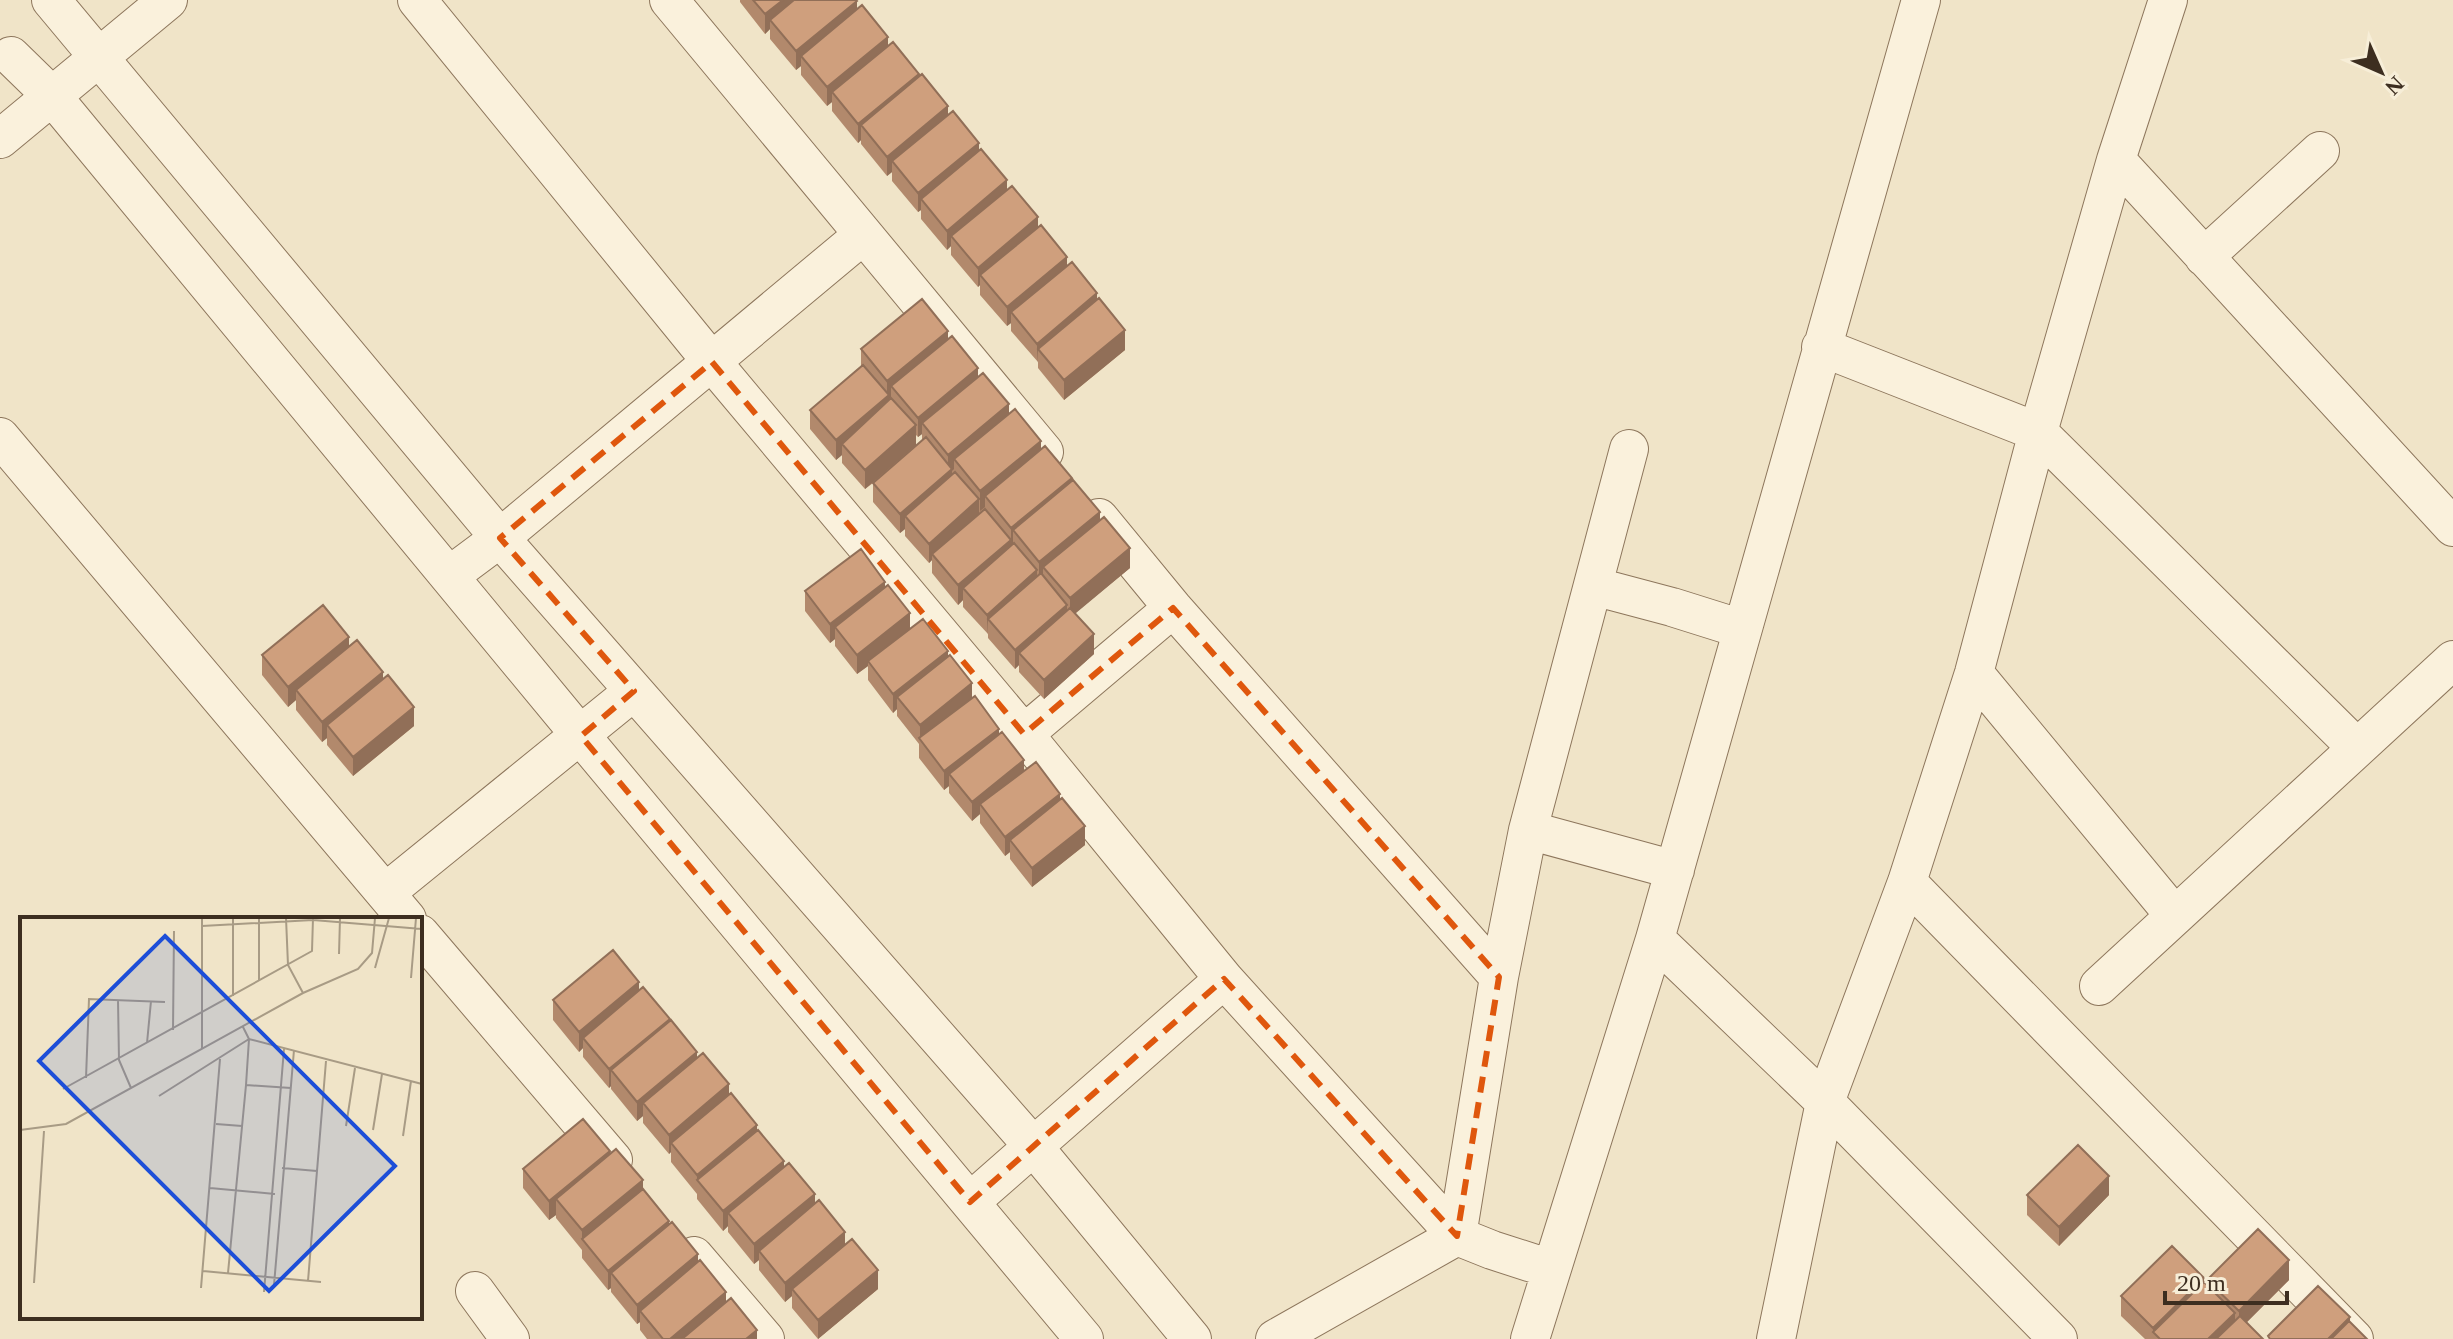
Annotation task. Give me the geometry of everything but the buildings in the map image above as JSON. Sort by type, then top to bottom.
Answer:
[{"type":"street","points":[[51,0],[500,538],[1033,1146],[1192,1339]]},
{"type":"street","points":[[0,139],[168,0]]},
{"type":"street","points":[[417,0],[712,362],[1024,734],[1224,979],[1457,1236],[1524,1260]]},
{"type":"street","points":[[669,0],[1173,608],[1499,977]]},
{"type":"street","points":[[1530,1339],[1524,1260],[1655,939],[1641,861],[1821,347],[1921,0]]},
{"type":"street","points":[[1776,1339],[1825,1102],[1907,882],[1974,673],[2038,432],[2116,160],[2168,0]]},
{"type":"street","points":[[11,56],[52,96],[1084,1339]]},
{"type":"street","points":[[2204,257],[2320,151]]},
{"type":"street","points":[[2116,160],[2453,527]]},
{"type":"street","points":[[449,576],[500,538],[863,235]]},
{"type":"street","points":[[1821,347],[2038,432],[2357,748]]},
{"type":"street","points":[[0,437],[396,906],[634,691]]},
{"type":"street","points":[[1457,1236],[1499,977],[1528,830],[1629,449]]},
{"type":"street","points":[[1593,586],[1726,624]]},
{"type":"street","points":[[1024,734],[1173,608]]},
{"type":"street","points":[[2099,986],[2453,660]]},
{"type":"street","points":[[1974,673],[2175,916]]},
{"type":"street","points":[[1528,830],[1641,861]]},
{"type":"street","points":[[1907,882],[2354,1339]]},
{"type":"street","points":[[422,936],[633,1184]]},
{"type":"street","points":[[1655,939],[1825,1102],[2058,1339]]},
{"type":"street","points":[[970,1202],[1224,979]]},
{"type":"street","points":[[674,1232],[765,1339]]},
{"type":"street","points":[[1275,1339],[1457,1236]]},
{"type":"street","points":[[475,1291],[510,1339]]},
{"type":"highlighted area","points":[[712,362],[1024,734],[1173,608],[1499,977],[1457,1236],[1224,979],[970,1202],[581,736],[634,691],[500,538]]}]
